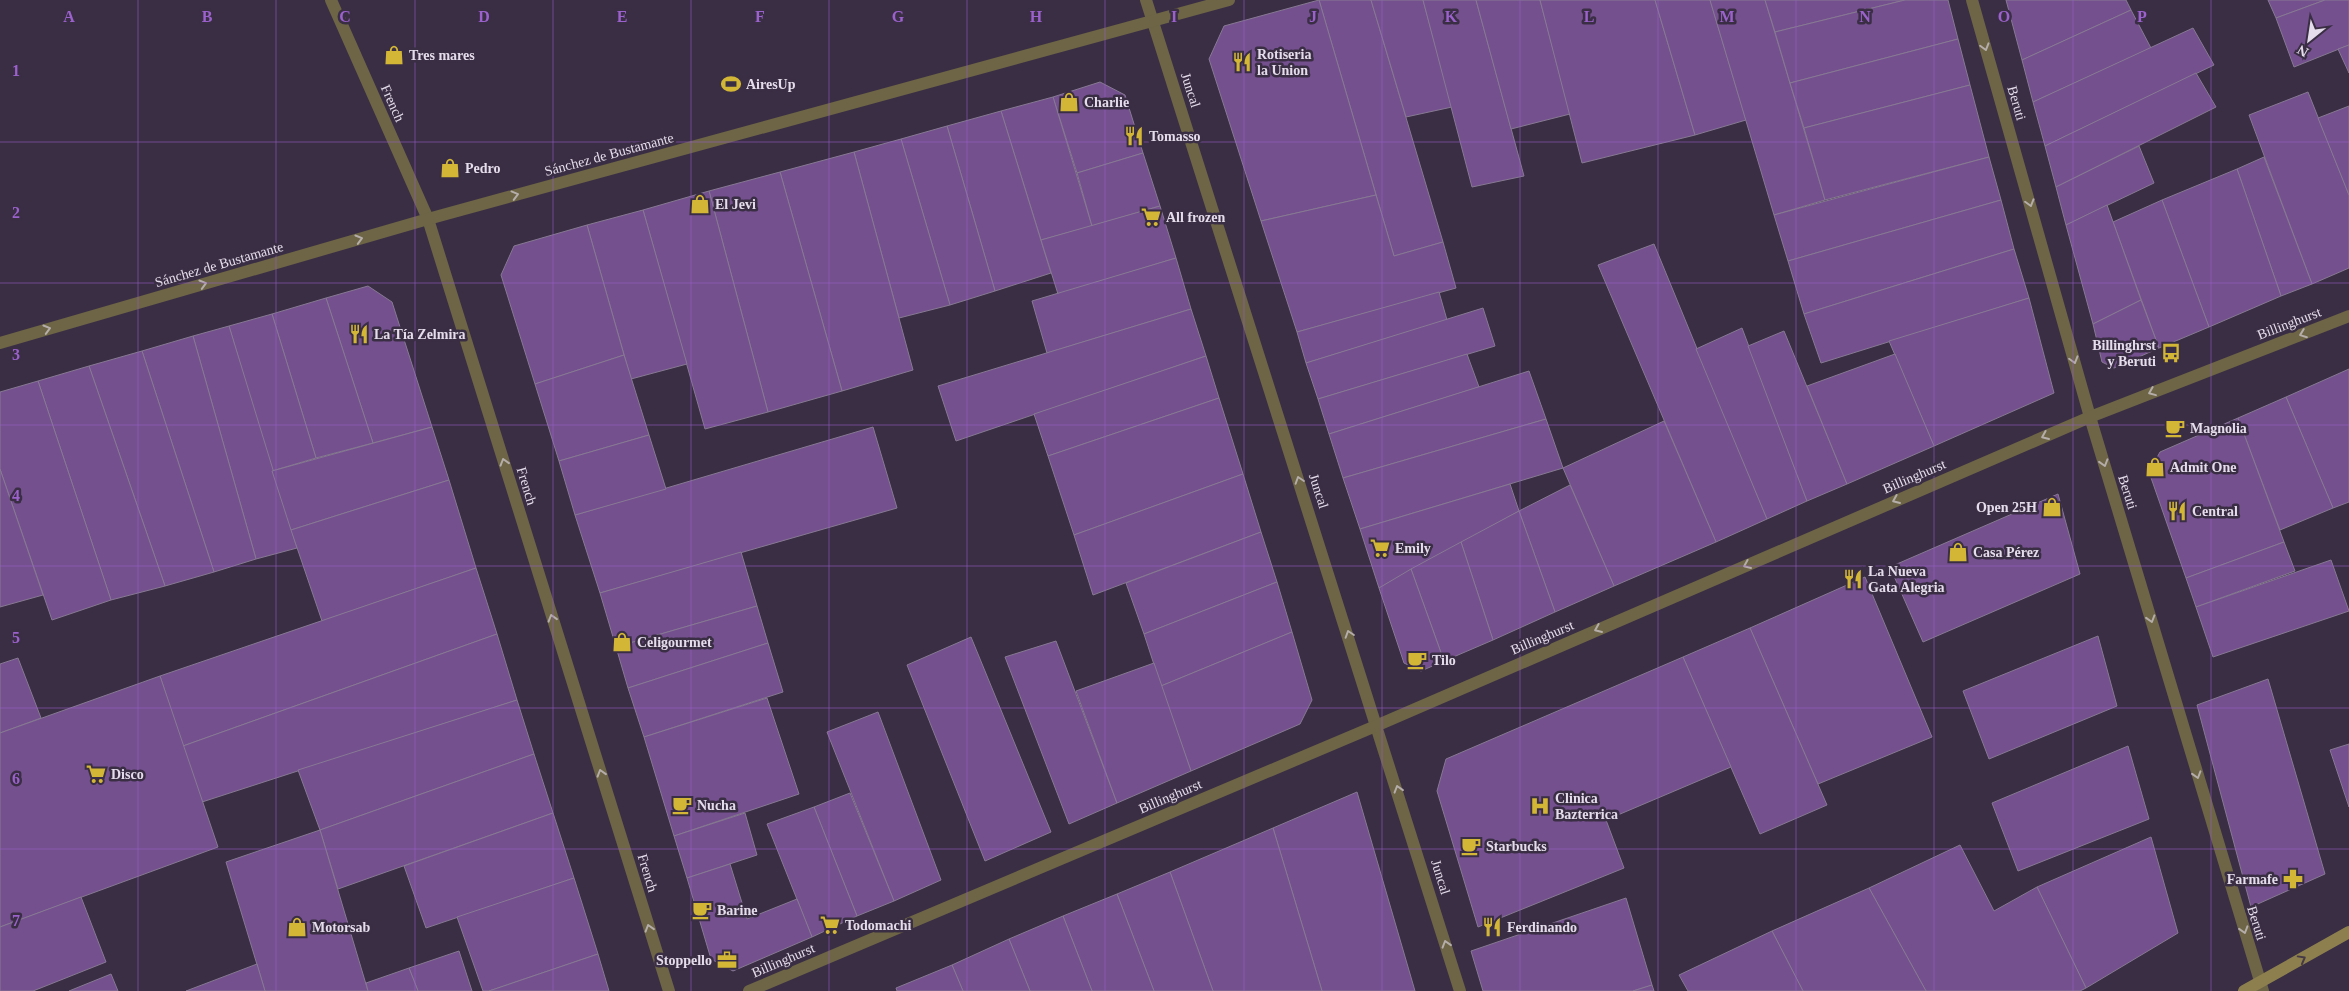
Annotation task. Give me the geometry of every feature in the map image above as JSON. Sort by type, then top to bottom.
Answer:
[{"type":"main road","points":[[2244,991],[2261,987],[2349,932]]},
{"type":"street","name":"French","points":[[332,0],[428,219],[669,991]]},
{"type":"street","name":"Juncal","points":[[1146,0],[1378,725],[1460,991]]},
{"type":"street","name":"Sánchez de Bustamante","points":[[0,343],[428,219],[1229,0]]},
{"type":"street","name":"Beruti","points":[[1972,0],[2090,416],[2261,987]]},
{"type":"street","name":"Billinghurst","points":[[749,991],[1378,725],[2090,416],[2349,316]]},
{"type":"building","points":[[1319,0],[1371,0],[1443,242],[1394,256]]},
{"type":"building","points":[[1319,0],[1376,195],[1261,221],[1209,59],[1224,26]]},
{"type":"building","points":[[1371,0],[1423,0],[1452,107],[1406,117]]},
{"type":"building","points":[[1423,0],[1476,0],[1524,176],[1472,187]]},
{"type":"building","points":[[1476,0],[1540,0],[1570,114],[1511,129]]},
{"type":"building","points":[[1540,0],[1655,0],[1695,135],[1582,163]]},
{"type":"building","points":[[1655,0],[1710,0],[1746,120],[1695,135]]},
{"type":"building","points":[[1710,0],[1765,0],[1825,200],[1774,215]]},
{"type":"building","points":[[1765,0],[1905,0],[1775,32]]},
{"type":"building","points":[[1905,0],[1948,0],[1958,39],[1790,83],[1775,32]]},
{"type":"building","points":[[2006,0],[2126,0],[2131,10],[2022,60]]},
{"type":"building","points":[[2268,0],[2325,0],[2276,18]]},
{"type":"building","points":[[2325,0],[2349,0],[2349,45],[2294,67],[2276,18]]},
{"type":"building","points":[[2131,10],[2151,48],[2033,102],[2022,60]]},
{"type":"building","points":[[2193,28],[2214,65],[2045,146],[2033,102]]},
{"type":"building","points":[[1958,39],[1970,85],[1804,128],[1790,83]]},
{"type":"building","points":[[2349,45],[2349,73],[2338,49]]},
{"type":"building","points":[[2196,73],[2216,107],[2056,187],[2045,146]]},
{"type":"building","points":[[1100,82],[1125,95],[1143,153],[1077,173],[1053,97]]},
{"type":"building","points":[[1970,85],[1989,157],[1825,200],[1804,128]]},
{"type":"building","points":[[2308,92],[2349,195],[2349,268],[2312,284],[2249,115]]},
{"type":"building","points":[[1053,97],[1092,226],[1041,240],[1001,111]]},
{"type":"building","points":[[2349,106],[2349,195],[2318,118]]},
{"type":"building","points":[[1001,111],[1051,273],[995,291],[947,126]]},
{"type":"building","points":[[947,126],[995,291],[950,305],[901,139]]},
{"type":"building","points":[[901,139],[950,305],[899,318],[854,152]]},
{"type":"building","points":[[2139,146],[2154,183],[2066,225],[2056,187]]},
{"type":"building","points":[[854,152],[913,370],[842,391],[780,172]]},
{"type":"building","points":[[1143,153],[1160,206],[1092,226],[1077,173]]},
{"type":"building","points":[[1989,157],[2001,200],[1788,261],[1774,215]]},
{"type":"building","points":[[2264,157],[2312,284],[2281,296],[2237,169]]},
{"type":"building","points":[[2237,169],[2281,296],[2209,327],[2162,200]]},
{"type":"building","points":[[780,172],[842,391],[768,412],[709,191]]},
{"type":"building","points":[[709,191],[768,412],[705,429],[643,210]]},
{"type":"building","points":[[1376,195],[1394,256],[1443,242],[1456,288],[1297,332],[1261,221]]},
{"type":"building","points":[[2001,200],[2014,249],[1804,314],[1788,261]]},
{"type":"building","points":[[2162,200],[2209,327],[2159,348],[2113,222]]},
{"type":"building","points":[[2107,205],[2141,300],[2093,324],[2066,225]]},
{"type":"building","points":[[1160,206],[1176,258],[1058,294],[1041,240]]},
{"type":"building","points":[[643,210],[687,364],[631,379],[587,225]]},
{"type":"building","points":[[587,225],[624,355],[535,384],[501,275],[514,246]]},
{"type":"building","points":[[1654,244],[1767,519],[1716,542],[1598,265]]},
{"type":"building","points":[[2014,249],[2029,298],[1821,363],[1804,314]]},
{"type":"building","points":[[1176,258],[1191,309],[1047,353],[1032,301]]},
{"type":"building","points":[[368,286],[392,302],[432,427],[373,443],[326,298]]},
{"type":"building","points":[[1439,292],[1447,320],[1306,363],[1297,332]]},
{"type":"building","points":[[326,298],[373,443],[316,458],[272,314]]},
{"type":"building","points":[[2029,298],[2054,393],[1934,446],[1889,341]]},
{"type":"building","points":[[2141,300],[2159,348],[2114,368],[2102,362],[2093,324]]},
{"type":"building","points":[[1483,308],[1495,346],[1318,399],[1306,363]]},
{"type":"building","points":[[1191,309],[1206,356],[956,441],[938,386]]},
{"type":"building","points":[[272,314],[316,458],[272,471],[229,326]]},
{"type":"building","points":[[229,326],[297,548],[256,559],[193,336]]},
{"type":"building","points":[[1742,328],[1807,501],[1767,519],[1696,349]]},
{"type":"building","points":[[1784,331],[1847,484],[1807,501],[1748,346]]},
{"type":"building","points":[[193,336],[256,559],[214,572],[142,351]]},
{"type":"building","points":[[142,351],[214,572],[165,586],[89,366]]},
{"type":"building","points":[[1467,354],[1479,387],[1329,434],[1318,399]]},
{"type":"building","points":[[1895,354],[1934,446],[1847,484],[1807,386]]},
{"type":"building","points":[[624,355],[649,435],[559,461],[535,384]]},
{"type":"building","points":[[1206,356],[1219,398],[1048,456],[1034,414]]},
{"type":"building","points":[[89,366],[165,586],[111,600],[38,381]]},
{"type":"building","points":[[2349,369],[2349,502],[2333,508],[2286,397]]},
{"type":"building","points":[[1529,371],[1546,419],[1343,478],[1329,434]]},
{"type":"building","points":[[38,381],[111,600],[52,620],[0,469],[0,392]]},
{"type":"building","points":[[2286,397],[2333,508],[2280,530],[2238,418]]},
{"type":"building","points":[[1219,398],[1243,474],[1074,535],[1048,456]]},
{"type":"building","points":[[2238,418],[2284,542],[2186,578],[2149,472],[2160,452]]},
{"type":"building","points":[[1546,419],[1563,468],[1360,529],[1343,478]]},
{"type":"building","points":[[1664,421],[1716,542],[1614,586],[1563,468]]},
{"type":"building","points":[[432,427],[449,480],[291,530],[272,471]]},
{"type":"building","points":[[873,427],[897,508],[600,593],[575,515]]},
{"type":"building","points":[[649,435],[666,489],[575,515],[559,461]]},
{"type":"building","points":[[0,469],[43,595],[0,607]]},
{"type":"building","points":[[1243,474],[1261,532],[1093,595],[1074,535]]},
{"type":"building","points":[[449,480],[476,568],[322,621],[291,530]]},
{"type":"building","points":[[1510,484],[1519,511],[1379,588],[1360,529]]},
{"type":"building","points":[[1570,485],[1614,586],[1555,612],[1519,511]]},
{"type":"building","points":[[2058,494],[2080,574],[1923,642],[1890,567]]},
{"type":"building","points":[[1519,511],[1555,612],[1493,640],[1461,542]]},
{"type":"building","points":[[1261,532],[1277,582],[1144,634],[1126,583]]},
{"type":"building","points":[[1461,542],[1493,640],[1444,661],[1411,569]]},
{"type":"building","points":[[2284,542],[2295,571],[2196,607],[2186,578]]},
{"type":"building","points":[[741,552],[757,606],[616,647],[600,593]]},
{"type":"building","points":[[2331,560],[2349,611],[2213,657],[2196,607]]},
{"type":"building","points":[[476,568],[497,634],[183,746],[160,676]]},
{"type":"building","points":[[1411,569],[1444,661],[1421,671],[1404,663],[1379,588]]},
{"type":"building","points":[[1865,577],[1932,737],[1818,784],[1750,628]]},
{"type":"building","points":[[1277,582],[1292,632],[1161,686],[1144,634]]},
{"type":"building","points":[[757,606],[768,643],[628,688],[616,647]]},
{"type":"building","points":[[1750,628],[1827,805],[1760,834],[1683,657]]},
{"type":"building","points":[[1292,632],[1312,700],[1300,724],[1191,771],[1161,686]]},
{"type":"building","points":[[497,634],[517,700],[202,802],[183,746]]},
{"type":"building","points":[[2098,636],[2117,706],[1989,759],[1963,691]]},
{"type":"building","points":[[971,637],[1051,832],[985,861],[907,665]]},
{"type":"building","points":[[1056,641],[1117,803],[1069,824],[1005,657]]},
{"type":"building","points":[[768,643],[783,692],[644,737],[628,688]]},
{"type":"building","name":"Clinica Bazterrica","points":[[1683,657],[1731,767],[1606,820],[1624,868],[1478,927],[1437,791],[1446,759]]},
{"type":"building","points":[[18,658],[41,718],[0,733],[0,664]]},
{"type":"building","points":[[1154,663],[1191,771],[1117,803],[1076,691]]},
{"type":"building","name":"Disco","points":[[160,676],[218,847],[0,927],[0,733]]},
{"type":"building","points":[[2268,679],[2325,874],[2251,907],[2197,705]]},
{"type":"building","points":[[767,698],[799,794],[674,836],[644,737]]},
{"type":"building","points":[[517,700],[534,754],[320,830],[298,770]]},
{"type":"building","points":[[878,712],[941,880],[894,901],[827,732]]},
{"type":"building","points":[[2349,744],[2349,807],[2330,750]]},
{"type":"building","points":[[2128,746],[2149,819],[2018,871],[1992,803]]},
{"type":"building","points":[[534,754],[553,813],[338,889],[320,830]]},
{"type":"building","points":[[1357,792],[1415,991],[1322,991],[1273,828]]},
{"type":"building","points":[[850,793],[894,901],[857,916],[814,807]]},
{"type":"building","points":[[814,807],[857,916],[812,937],[767,824]]},
{"type":"building","points":[[553,813],[574,878],[426,928],[404,866]]},
{"type":"building","points":[[745,813],[757,855],[687,878],[674,836]]},
{"type":"building","points":[[1273,828],[1322,991],[1213,991],[1170,872]]},
{"type":"building","name":"Motorsab","points":[[320,830],[368,991],[265,991],[226,862]]},
{"type":"building","points":[[2151,837],[2178,933],[2086,988],[2037,887]]},
{"type":"building","points":[[1960,845],[1994,911],[2037,887],[2086,988],[2080,991],[1926,991],[1869,888]]},
{"type":"building","points":[[730,864],[747,919],[797,899],[812,937],[733,971],[711,959],[687,878]]},
{"type":"building","points":[[1170,872],[1213,991],[1154,991],[1117,894]]},
{"type":"building","points":[[574,878],[598,954],[489,991],[483,991],[457,917]]},
{"type":"building","points":[[1869,888],[1926,991],[1803,991],[1772,931]]},
{"type":"building","points":[[1117,894],[1154,991],[1092,991],[1063,916]]},
{"type":"building","points":[[81,897],[106,962],[33,991],[0,991],[0,927]]},
{"type":"building","points":[[1626,898],[1652,985],[1633,991],[1483,991],[1471,951]]},
{"type":"building","points":[[1063,916],[1092,991],[1030,991],[1009,939]]},
{"type":"building","points":[[1772,931],[1803,991],[1688,991],[1679,975]]},
{"type":"building","points":[[1009,939],[1030,991],[963,991],[952,965]]},
{"type":"building","points":[[459,951],[472,991],[418,991],[409,968]]},
{"type":"building","points":[[598,954],[609,991],[489,991]]},
{"type":"building","points":[[257,964],[265,991],[186,991]]},
{"type":"building","points":[[952,965],[963,991],[897,991],[896,988]]},
{"type":"building","points":[[409,968],[418,991],[368,991],[366,983]]},
{"type":"building","points":[[111,974],[118,991],[69,991]]},
{"type":"building","points":[[1652,985],[1654,991],[1633,991]]},
{"type":"place","name":"Tres mares","points":[[394,55]]},
{"type":"place","name":"Rotiseria la Union","points":[[1242,62]]},
{"type":"place","name":"AiresUp","points":[[731,84]]},
{"type":"place","name":"Charlie","points":[[1069,102]]},
{"type":"place","name":"Tomasso","points":[[1134,136]]},
{"type":"place","name":"Pedro","points":[[450,168]]},
{"type":"place","name":"El Jevi","points":[[700,204]]},
{"type":"place","name":"All frozen","points":[[1151,217]]},
{"type":"place","name":"La Tía Zelmira","points":[[359,334]]},
{"type":"place","name":"Billinghrst y Beruti","points":[[2171,353]]},
{"type":"place","name":"Magnolia","points":[[2175,428]]},
{"type":"place","name":"Admit One","points":[[2155,467]]},
{"type":"place","name":"Open 25H","points":[[2052,507]]},
{"type":"place","name":"Central","points":[[2177,511]]},
{"type":"place","name":"Emily","points":[[1380,548]]},
{"type":"place","name":"Casa Pérez","points":[[1958,552]]},
{"type":"place","name":"La Nueva Gata Alegria","points":[[1853,579]]},
{"type":"place","name":"Celigourmet","points":[[622,642]]},
{"type":"place","name":"Tilo","points":[[1417,660]]},
{"type":"place","name":"Disco","points":[[96,774]]},
{"type":"place","name":"Nucha","points":[[682,805]]},
{"type":"place","name":"Clinica Bazterrica","points":[[1540,806]]},
{"type":"place","name":"Starbucks","points":[[1471,846]]},
{"type":"place","name":"Farmafe","points":[[2293,879]]},
{"type":"place","name":"Barine","points":[[702,910]]},
{"type":"place","name":"Todomachi","points":[[830,925]]},
{"type":"place","name":"Motorsab","points":[[297,927]]},
{"type":"place","name":"Ferdinando","points":[[1492,927]]},
{"type":"place","name":"Stoppello","points":[[727,960]]}]
